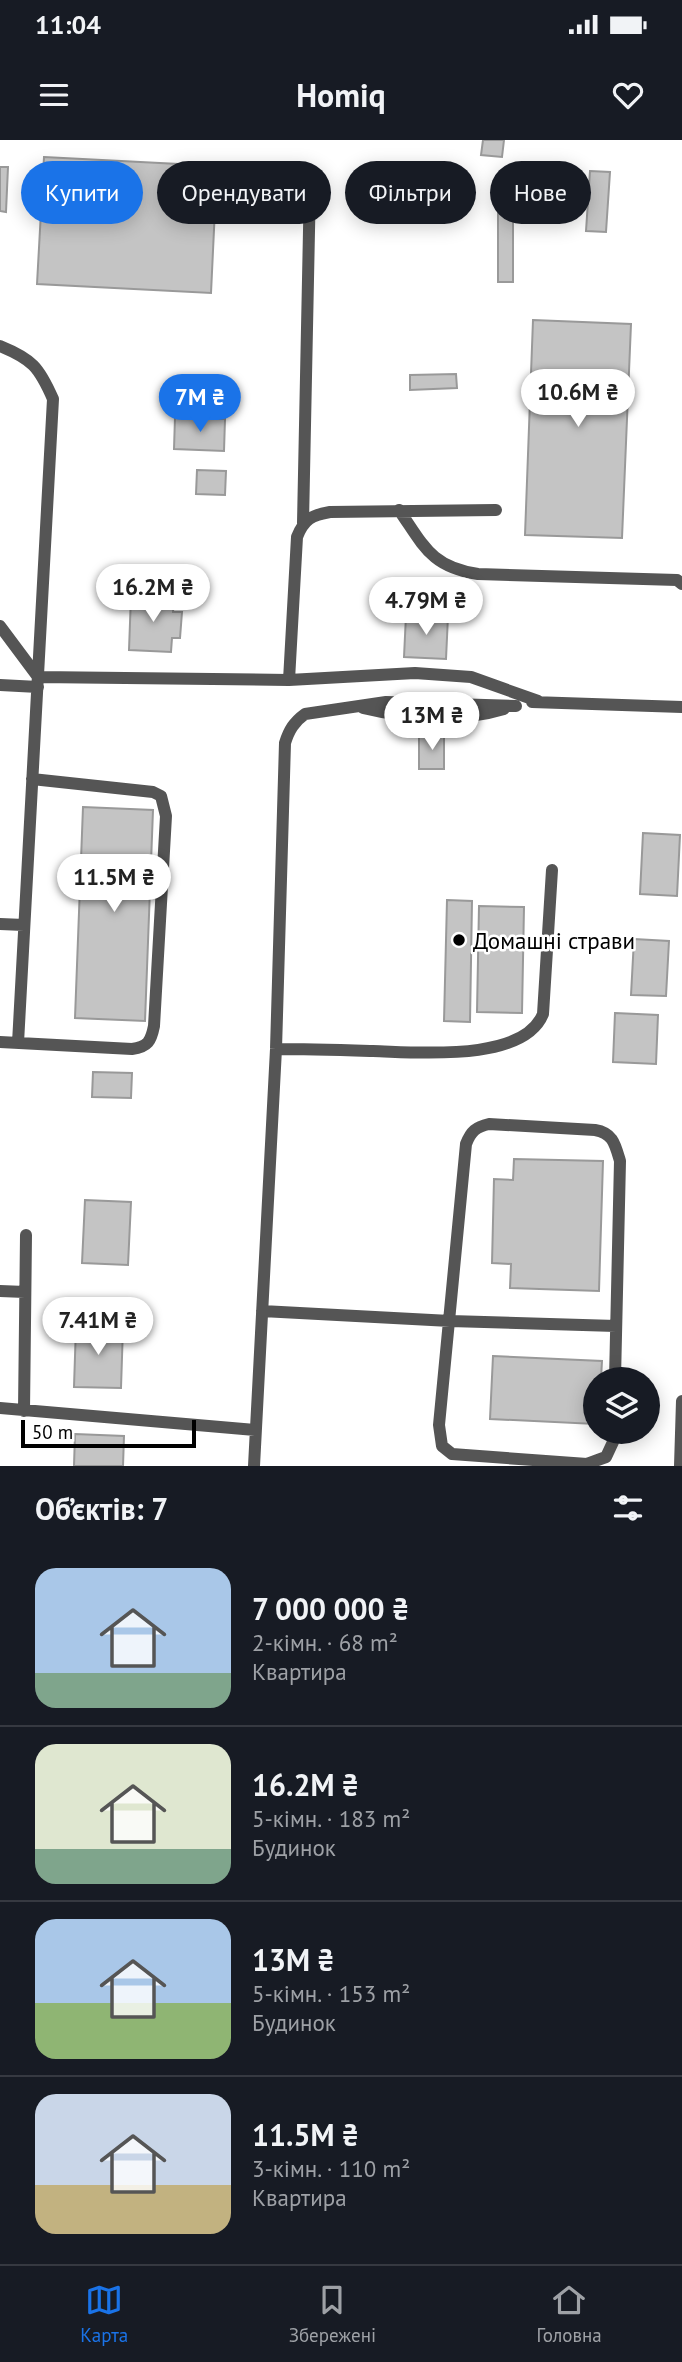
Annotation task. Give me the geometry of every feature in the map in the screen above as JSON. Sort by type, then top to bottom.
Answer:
[{"type":"lane","points":[[289,680],[297,537],[303,523],[309,224]]},
{"type":"lane","points":[[0,346],[23,355],[42,374],[53,399],[18,1043]]},
{"type":"lane","points":[[399,510],[428,551],[440,563],[457,571],[478,575],[677,580],[682,583]]},
{"type":"lane","points":[[303,523],[314,515],[330,512],[496,510]]},
{"type":"lane","points":[[0,626],[38,682]]},
{"type":"lane","points":[[0,685],[38,682],[289,680],[415,673],[471,677],[538,701]]},
{"type":"lane","points":[[254,1466],[276,1049],[285,743],[289,731],[295,721],[305,714],[386,702],[516,706],[538,701],[682,707]]},
{"type":"lane","points":[[0,1042],[142,1048],[148,1044],[154,1026],[166,816],[161,796],[153,792],[32,779]]},
{"type":"lane","points":[[276,1049],[438,1053],[471,1051],[516,1040],[534,1030],[543,1014],[552,870]]},
{"type":"lane","points":[[0,924],[24,925]]},
{"type":"lane","points":[[612,1444],[606,1457],[587,1464],[447,1452],[442,1446],[439,1425],[466,1143],[473,1130],[489,1124],[595,1130],[611,1136],[620,1161],[615,1367]]},
{"type":"lane","points":[[24,1411],[26,1235]]},
{"type":"lane","points":[[0,1291],[25,1292]]},
{"type":"lane","points":[[262,1311],[616,1326]]},
{"type":"lane","points":[[680,1466],[682,1401]]},
{"type":"lane","points":[[0,1408],[255,1430]]},
{"type":"building","points":[[483,140],[504,140],[502,157],[481,155]]},
{"type":"building","points":[[44,157],[121,161],[44,161]]},
{"type":"building","points":[[143,162],[157,163],[157,224],[214,224],[211,293],[37,284],[40,224],[143,224]]},
{"type":"building","points":[[0,167],[8,167],[6,212],[0,211]]},
{"type":"building","points":[[591,171],[610,172],[606,232],[586,231],[586,224],[591,224]]},
{"type":"building","points":[[498,224],[513,224],[513,282],[498,282]]},
{"type":"building","points":[[533,320],[631,324],[622,538],[525,535]]},
{"type":"building","points":[[456,374],[457,388],[410,390],[410,375]]},
{"type":"building","points":[[175,417],[225,419],[224,451],[174,449]]},
{"type":"building","points":[[197,470],[226,471],[225,495],[196,494]]},
{"type":"building","points":[[131,596],[174,598],[173,612],[182,612],[180,638],[172,638],[171,652],[129,650]]},
{"type":"building","points":[[406,615],[448,616],[446,659],[404,657]]},
{"type":"building","points":[[419,736],[444,736],[444,769],[419,769]]},
{"type":"building","points":[[83,807],[153,810],[145,1021],[75,1018]]},
{"type":"building","points":[[643,833],[680,835],[677,896],[640,894]]},
{"type":"building","name":"Домашні страви","points":[[447,900],[472,901],[470,1022],[444,1021]]},
{"type":"building","points":[[479,906],[524,907],[522,1013],[477,1012]]},
{"type":"building","points":[[634,939],[669,941],[666,996],[631,995]]},
{"type":"building","points":[[615,1013],[658,1015],[656,1064],[613,1062]]},
{"type":"building","points":[[93,1072],[132,1073],[131,1098],[92,1097]]},
{"type":"building","points":[[514,1159],[603,1161],[599,1291],[510,1288],[511,1264],[492,1263],[494,1179],[513,1180]]},
{"type":"building","points":[[85,1200],[131,1202],[128,1265],[82,1263]]},
{"type":"building","points":[[76,1326],[123,1327],[121,1388],[74,1387]]},
{"type":"building","points":[[493,1356],[602,1361],[602,1367],[583,1367],[583,1423],[490,1419]]},
{"type":"building","points":[[75,1434],[124,1436],[123,1466],[74,1466]]},
{"type":"place","name":"Домашні страви","points":[[459,940]]}]
